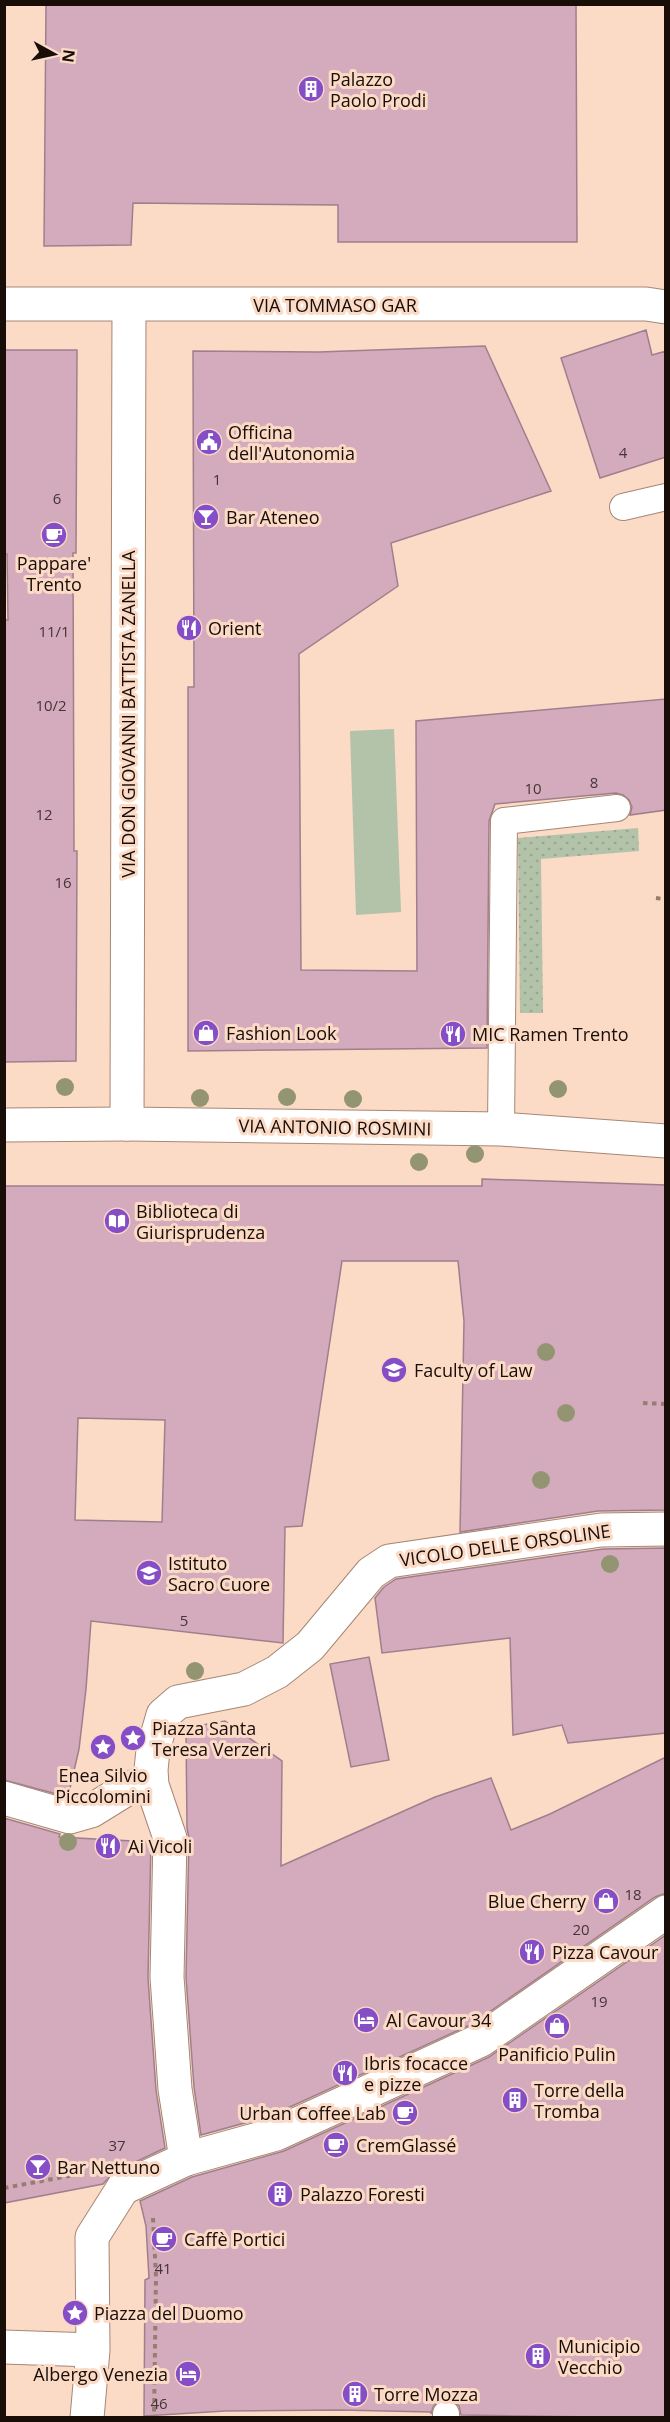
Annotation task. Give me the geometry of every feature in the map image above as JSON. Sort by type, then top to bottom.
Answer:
[{"type":"street","name":"VIA TOMMASO GAR","points":[[4,304],[646,304],[666,307]]},
{"type":"street","name":"VIA DON GIOVANNI BATTISTA ZANELLA","points":[[127,1124],[129,304]]},
{"type":"street","name":"VIA ANTONIO ROSMINI","points":[[4,1125],[127,1124],[501,1130],[666,1141]]},
{"type":"street","name":"VICOLO DELLE ORSOLINE","points":[[151,1770],[153,1750],[163,1715],[178,1702],[244,1689],[278,1672],[310,1646],[370,1574],[389,1561],[601,1530],[666,1528]]},
{"type":"street","points":[[4,1798],[70,1817],[90,1811],[125,1790],[145,1782],[151,1770]]},
{"type":"street","points":[[151,1770],[152,1785],[170,1838],[167,1977],[175,2089],[186,2159]]},
{"type":"street","points":[[87,2418],[93,2350],[92,2237],[123,2188],[186,2159],[276,2134],[481,2040],[666,1912]]},
{"type":"street","points":[[4,2347],[93,2350]]},
{"type":"lane","points":[[623,507],[666,496]]},
{"type":"lane","points":[[501,1130],[504,821],[617,808]]},
{"type":"path","points":[[656,898],[663,899]]},
{"type":"path","points":[[643,1402],[666,1404]]},
{"type":"path","points":[[4,2188],[88,2172]]},
{"type":"path","points":[[152,2214],[156,2277],[154,2418]]},
{"type":"green space","points":[[394,729],[401,912],[356,915],[350,731]]},
{"type":"green space","points":[[638,828],[639,851],[541,859],[543,1013],[520,1013],[518,838]]},
{"type":"building","name":"Palazzo Paolo Prodi","points":[[46,4],[576,4],[577,242],[338,242],[338,205],[133,203],[131,245],[44,246]]},
{"type":"building","points":[[646,330],[652,355],[666,351],[666,457],[600,478],[561,358]]},
{"type":"building","points":[[485,346],[551,491],[391,543],[398,586],[299,654],[301,970],[417,971],[416,721],[666,699],[666,810],[630,815],[632,807],[629,800],[616,793],[495,804],[489,821],[487,1048],[188,1051],[188,687],[194,687],[193,351],[319,352]]},
{"type":"building","points":[[4,350],[77,350],[76,553],[73,553],[74,851],[77,851],[76,1061],[4,1062],[4,620],[8,620],[7,554],[4,554]]},
{"type":"building","points":[[482,1179],[666,1185],[666,1510],[598,1511],[460,1532],[464,1321],[458,1261],[342,1261],[302,1526],[285,1527],[283,1643],[91,1621],[79,1749],[68,1797],[4,1780],[4,1186],[482,1186]],"holes":[[[78,1418],[165,1420],[162,1522],[75,1520]]]},
{"type":"building","points":[[666,1548],[666,1733],[568,1743],[562,1725],[513,1735],[510,1638],[382,1653],[375,1598],[384,1587],[396,1579],[603,1549]]},
{"type":"building","points":[[369,1657],[389,1760],[351,1767],[330,1664]]},
{"type":"building","points":[[225,1721],[282,1761],[281,1866],[435,1797],[491,1778],[511,1830],[550,1814],[666,1757],[666,1893],[655,1897],[472,2024],[270,2116],[201,2135],[194,2087],[186,1977],[189,1838],[186,1728]]},
{"type":"building","points":[[4,1818],[60,1834],[59,1837],[151,1842],[148,1978],[156,2090],[165,2148],[114,2172],[103,2184],[4,2203]]},
{"type":"building","points":[[666,1935],[666,2418],[461,2415],[459,2406],[447,2399],[438,2401],[431,2414],[431,2412],[340,2410],[225,2411],[144,2416],[145,2280],[149,2278],[146,2226],[140,2201],[192,2177],[284,2151],[489,2057]]},
{"type":"place","name":"Palazzo Paolo Prodi","points":[[311,89]]},
{"type":"place","name":"Officina dell'Autonomia","points":[[209,442]]},
{"type":"place","name":"Bar Ateneo","points":[[206,517]]},
{"type":"place","name":"Pappare' Trento","points":[[54,535]]},
{"type":"place","name":"Orient","points":[[189,628]]},
{"type":"place","name":"Fashion Look","points":[[206,1033]]},
{"type":"place","name":"MIC Ramen Trento","points":[[453,1034]]},
{"type":"place","name":"Biblioteca di Giurisprudenza","points":[[117,1221]]},
{"type":"place","name":"Faculty of Law","points":[[394,1370]]},
{"type":"place","name":"Istituto Sacro Cuore","points":[[149,1573]]},
{"type":"place","name":"Piazza Santa Teresa Verzeri","points":[[133,1738]]},
{"type":"place","name":"Enea Silvio Piccolomini","points":[[103,1747]]},
{"type":"place","name":"Ai Vicoli","points":[[108,1846]]},
{"type":"place","name":"Blue Cherry","points":[[606,1901]]},
{"type":"place","name":"Pizza Cavour","points":[[532,1952]]},
{"type":"place","name":"Al Cavour 34","points":[[366,2020]]},
{"type":"place","name":"Panificio Pulin","points":[[557,2026]]},
{"type":"place","name":"Ibris focacce e pizze","points":[[345,2073]]},
{"type":"place","name":"Torre della Tromba","points":[[515,2100]]},
{"type":"place","name":"Urban Coffee Lab","points":[[405,2113]]},
{"type":"place","name":"CremGlassé","points":[[336,2145]]},
{"type":"place","name":"Bar Nettuno","points":[[38,2167]]},
{"type":"place","name":"Palazzo Foresti","points":[[280,2194]]},
{"type":"place","name":"Caffè Portici","points":[[164,2239]]},
{"type":"place","name":"Piazza del Duomo","points":[[75,2313]]},
{"type":"place","name":"Municipio Vecchio","points":[[538,2356]]},
{"type":"place","name":"Albergo Venezia","points":[[188,2374]]},
{"type":"place","name":"Torre Mozza","points":[[355,2394]]}]
